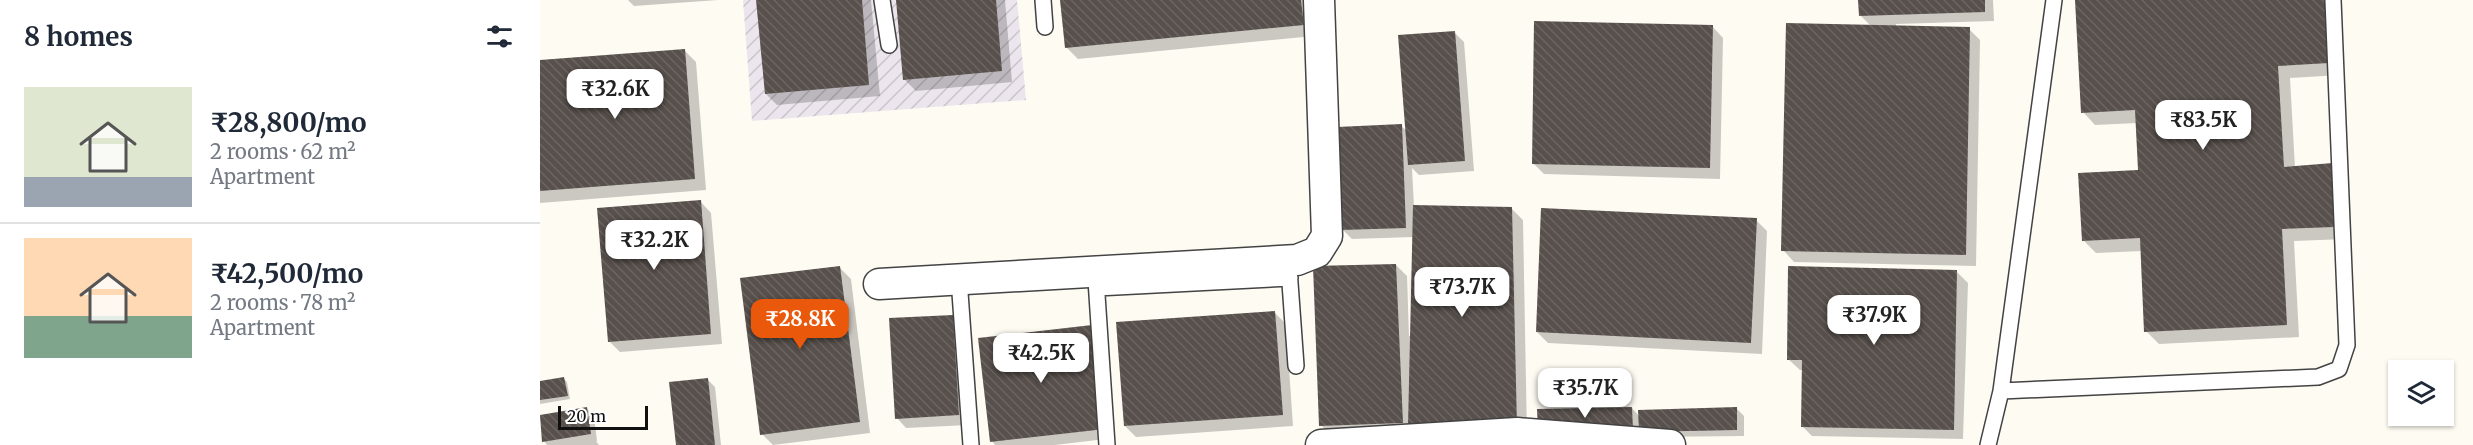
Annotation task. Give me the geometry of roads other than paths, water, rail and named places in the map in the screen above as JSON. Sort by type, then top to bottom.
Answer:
[{"type":"street","points":[[879,284],[959,279],[1096,280],[1289,269],[1297,260],[1317,252],[1327,236],[1319,0]]},
{"type":"street","points":[[1321,445],[1517,433],[1670,445]]},
{"type":"lane","points":[[882,0],[889,45]]},
{"type":"lane","points":[[1043,0],[1045,27]]},
{"type":"lane","points":[[1988,445],[2001,392],[2054,0]]},
{"type":"lane","points":[[2001,392],[2318,377],[2339,369],[2347,345],[2333,0]]},
{"type":"lane","points":[[1289,269],[1296,366]]},
{"type":"lane","points":[[959,279],[971,445]]},
{"type":"lane","points":[[1096,280],[1107,445]]}]
